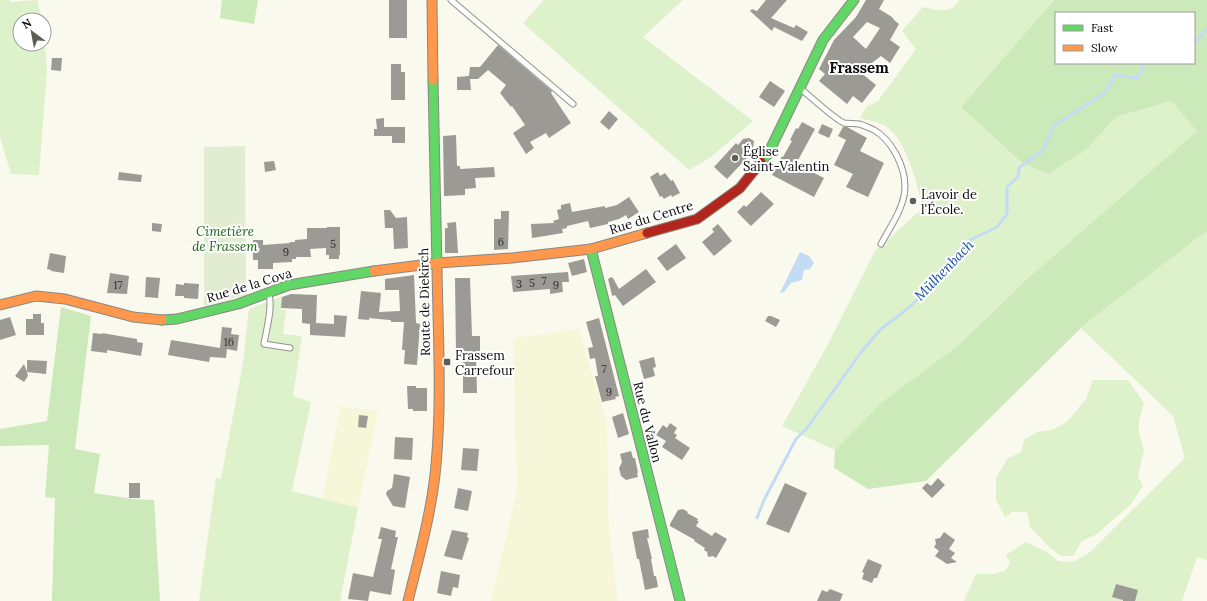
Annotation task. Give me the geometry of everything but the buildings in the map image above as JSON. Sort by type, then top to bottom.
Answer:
[{"type":"street","name":"Route de Diekirch","points":[[408,601],[426,528],[436,466],[439,413],[432,0]]},
{"type":"street","name":"Rue du Centre","points":[[437,263],[512,258],[591,249],[697,219],[740,188],[768,154],[828,31],[854,0]]},
{"type":"street","name":"Rue du Vallon","points":[[591,249],[680,601]]},
{"type":"street","name":"Rue de la Cova","points":[[0,305],[36,296],[65,299],[133,317],[156,320],[177,319],[238,304],[289,285],[350,274],[437,263]]},
{"type":"lane","points":[[451,0],[573,104]]},
{"type":"lane","points":[[800,89],[834,117],[844,123],[860,124],[874,130],[888,143],[900,162],[904,178],[905,196],[900,209],[881,244]]},
{"type":"lane","points":[[268,293],[270,299],[270,309],[264,344],[290,348]]},
{"type":"green space","points":[[0,0],[10,0],[11,2],[37,0],[40,12],[12,12],[12,52],[46,52],[47,69],[39,175],[11,174],[0,137]]},
{"type":"green space","points":[[222,0],[258,0],[254,24],[220,18]]},
{"type":"green space","points":[[544,0],[683,0],[643,37],[753,121],[711,157],[689,170],[523,23]]},
{"type":"green space","points":[[959,0],[1054,0],[961,107],[1021,162],[1048,174],[1087,149],[1116,117],[1171,101],[1197,131],[1027,279],[960,344],[882,402],[835,450],[782,426],[826,348],[875,251],[923,208],[909,161],[898,138],[890,129],[881,124],[860,118],[866,107],[878,101],[916,49],[902,31],[923,7],[948,10],[956,5]]},
{"type":"green space","points":[[1054,0],[1207,0],[1207,231],[1081,328],[926,481],[868,489],[834,468],[835,450],[882,402],[960,344],[1027,279],[1197,131],[1171,101],[1116,117],[1087,149],[1048,174],[1021,162],[961,107]]},
{"type":"green space","name":"Cimetière de Frassem","points":[[245,146],[246,295],[204,306],[204,147]]},
{"type":"green space","points":[[1207,231],[1207,560],[1197,557],[1182,601],[964,601],[976,574],[993,574],[1005,571],[1010,563],[1006,555],[1026,542],[1047,552],[1058,561],[1073,562],[1090,552],[1185,458],[1173,416],[1081,328]]},
{"type":"green space","points":[[282,296],[281,310],[286,310],[283,334],[302,336],[293,396],[311,402],[292,491],[358,508],[340,601],[199,601],[216,478],[221,479],[243,363],[249,309]]},
{"type":"green space","points":[[61,307],[91,316],[75,449],[100,454],[94,493],[133,499],[154,500],[160,601],[52,601],[55,498],[45,497],[49,445],[0,446],[0,429],[47,421]]},
{"type":"green space","points":[[579,329],[607,423],[609,529],[618,601],[491,601],[517,490],[513,338]]},
{"type":"green space","points":[[1093,380],[1128,380],[1144,403],[1139,420],[1139,433],[1144,450],[1138,476],[1143,486],[1131,504],[1097,534],[1082,541],[1073,556],[1061,556],[1049,547],[1030,527],[1027,512],[1012,512],[1005,517],[996,499],[996,478],[1008,458],[1021,452],[1024,440],[1037,432],[1052,430],[1067,422],[1086,399]]},
{"type":"green space","points":[[341,406],[378,411],[358,508],[322,499]]},
{"type":"water","points":[[800,252],[809,256],[814,263],[810,269],[804,270],[802,280],[791,283],[784,292],[780,293]]},
{"type":"waterway","name":"Mülhenbach","points":[[1195,43],[1207,29]]},
{"type":"waterway","name":"Mülhenbach","points":[[757,518],[764,500],[796,439],[807,428],[862,351],[882,328],[905,311],[926,292],[967,249],[970,240],[997,227],[1007,214],[1007,187],[1018,177],[1019,168],[1043,150],[1054,126],[1106,92],[1115,75],[1137,78],[1144,64]]},
{"type":"traffic: fast","points":[[761,162],[768,154],[823,40],[854,0]]},
{"type":"traffic: fast","points":[[433,80],[437,268]]},
{"type":"traffic: fast","points":[[591,249],[680,601]]},
{"type":"traffic: fast","points":[[162,320],[177,319],[238,304],[289,285],[374,271]]},
{"type":"traffic: slow","points":[[432,0],[433,80]]},
{"type":"traffic: slow","points":[[374,271],[437,263],[512,258],[591,249],[647,233]]},
{"type":"traffic: slow","points":[[408,601],[421,550],[436,465],[439,416],[437,268]]},
{"type":"traffic: slow","points":[[0,305],[36,296],[65,299],[133,317],[162,320]]},
{"type":"traffic: jam","points":[[647,233],[697,219],[740,188],[761,162]]},
{"type":"place","name":"Église Saint-Valentin","points":[[735,158]]},
{"type":"place","name":"Lavoir de l'École.","points":[[913,201]]},
{"type":"place","name":"Frassem Carrefour","points":[[447,362]]},
{"type":"district","name":"Frassem","points":[[859,68]]}]
